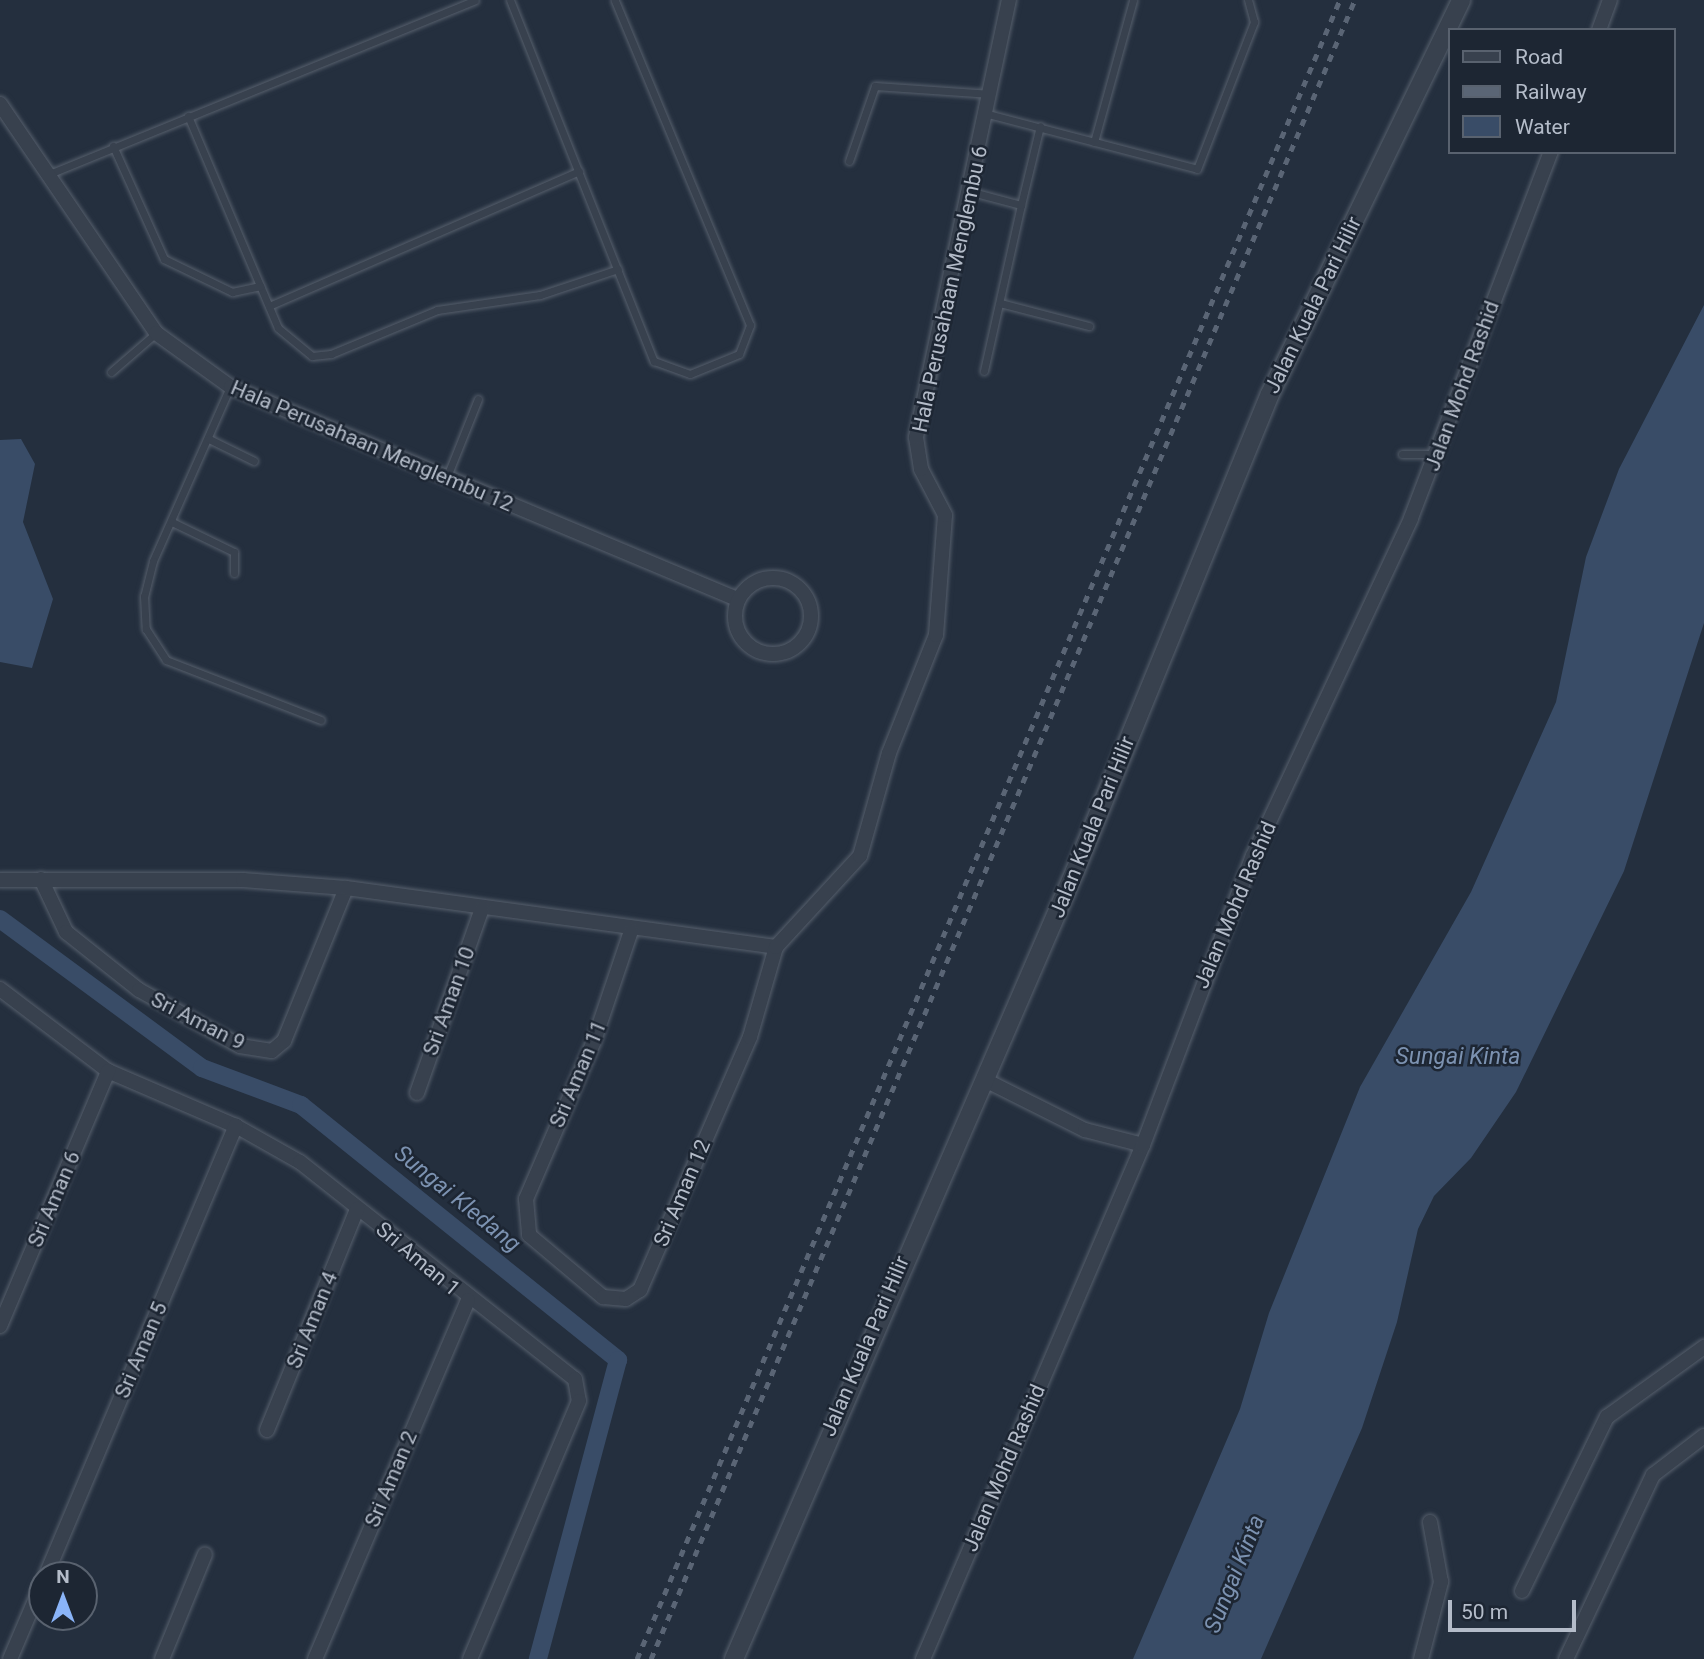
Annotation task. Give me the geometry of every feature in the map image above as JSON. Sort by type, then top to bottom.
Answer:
[{"type":"street","name":"Hala Perusahaan Menglembu 6","points":[[776,947],[860,856],[889,753],[936,635],[945,516],[921,469],[916,437],[972,192],[1009,0]]},
{"type":"street","name":"Jalan Kuala Pari Hilir","points":[[734,1659],[985,1080],[1270,394],[1461,0]]},
{"type":"street","points":[[1599,28],[1610,0]]},
{"type":"street","name":"Hala Perusahaan Menglembu 12","points":[[0,104],[156,332],[231,387],[737,599]]},
{"type":"street","name":"Jalan Mohd Rashid","points":[[923,1659],[1143,1145],[1253,856],[1437,454],[1550,154]]},
{"type":"street","points":[[760,580],[789,580],[805,593],[812,612],[808,632],[795,648],[776,655],[756,651],[740,638],[733,619],[737,599],[760,580]]},
{"type":"street","name":"Sri Aman 9","points":[[41,879],[66,932],[139,990],[240,1046],[272,1051],[284,1041],[346,888]]},
{"type":"street","points":[[0,880],[243,880],[346,888],[631,931],[776,947]]},
{"type":"street","name":"Sri Aman 10","points":[[417,1093],[482,908]]},
{"type":"street","name":"Sri Aman 11","points":[[524,1216],[631,931]]},
{"type":"street","name":"Sri Aman 12","points":[[524,1216],[544,1254],[603,1297],[626,1300],[640,1290],[750,1037],[776,947]]},
{"type":"street","name":"Sri Aman 1","points":[[0,989],[108,1071],[236,1126],[300,1163],[580,1388],[470,1659]]},
{"type":"street","name":"Sri Aman 6","points":[[0,1326],[108,1071]]},
{"type":"street","points":[[985,1080],[1085,1130],[1143,1145]]},
{"type":"street","name":"Sri Aman 5","points":[[52,1561],[236,1126]]},
{"type":"street","name":"Sri Aman 4","points":[[267,1430],[357,1209]]},
{"type":"street","name":"Sri Aman 2","points":[[315,1659],[468,1300]]},
{"type":"street","points":[[1522,1591],[1607,1417],[1704,1347]]},
{"type":"street","points":[[1566,1659],[1653,1475],[1704,1436]]},
{"type":"street","points":[[1421,1659],[1441,1582],[1430,1522]]},
{"type":"street","points":[[162,1659],[205,1554]]},
{"type":"street","points":[[10,1659],[28,1617]]},
{"type":"lane","points":[[47,176],[113,146],[475,0]]},
{"type":"lane","points":[[510,0],[654,361],[667,369],[690,374],[739,354],[749,341],[750,325],[615,0]]},
{"type":"lane","points":[[1094,142],[1133,0]]},
{"type":"lane","points":[[988,114],[1197,169],[1254,22],[1248,0]]},
{"type":"lane","points":[[849,161],[876,86],[992,94]]},
{"type":"lane","points":[[188,116],[269,306],[295,347],[331,354],[437,310],[540,295],[618,269]]},
{"type":"lane","points":[[984,371],[1040,126]]},
{"type":"lane","points":[[113,146],[164,258],[232,292],[260,286]]},
{"type":"lane","points":[[269,306],[579,172]]},
{"type":"lane","points":[[972,192],[1021,205]]},
{"type":"lane","points":[[1000,303],[1089,326]]},
{"type":"lane","points":[[111,372],[156,332]]},
{"type":"lane","points":[[231,387],[172,522],[144,596],[146,629],[166,660],[321,720]]},
{"type":"lane","points":[[446,479],[478,399]]},
{"type":"lane","points":[[209,439],[254,461]]},
{"type":"lane","points":[[1402,454],[1437,454]]},
{"type":"lane","points":[[172,522],[234,552],[234,573]]},
{"type":"water","name":"Sungai Kinta","points":[[1704,305],[1704,623],[1624,871],[1516,1092],[1471,1158],[1434,1196],[1418,1229],[1397,1322],[1362,1428],[1261,1659],[1133,1659],[1240,1409],[1269,1313],[1360,1087],[1471,892],[1556,702],[1586,557],[1619,469]]},
{"type":"water","points":[[21,439],[35,464],[23,522],[53,599],[32,668],[0,662],[0,440]]},
{"type":"waterway","name":"Sungai Kledang","points":[[0,919],[202,1068],[301,1105],[618,1360],[538,1659]]},
{"type":"railway","points":[[637,1659],[1340,0]]},
{"type":"railway","points":[[651,1659],[1355,0]]}]
